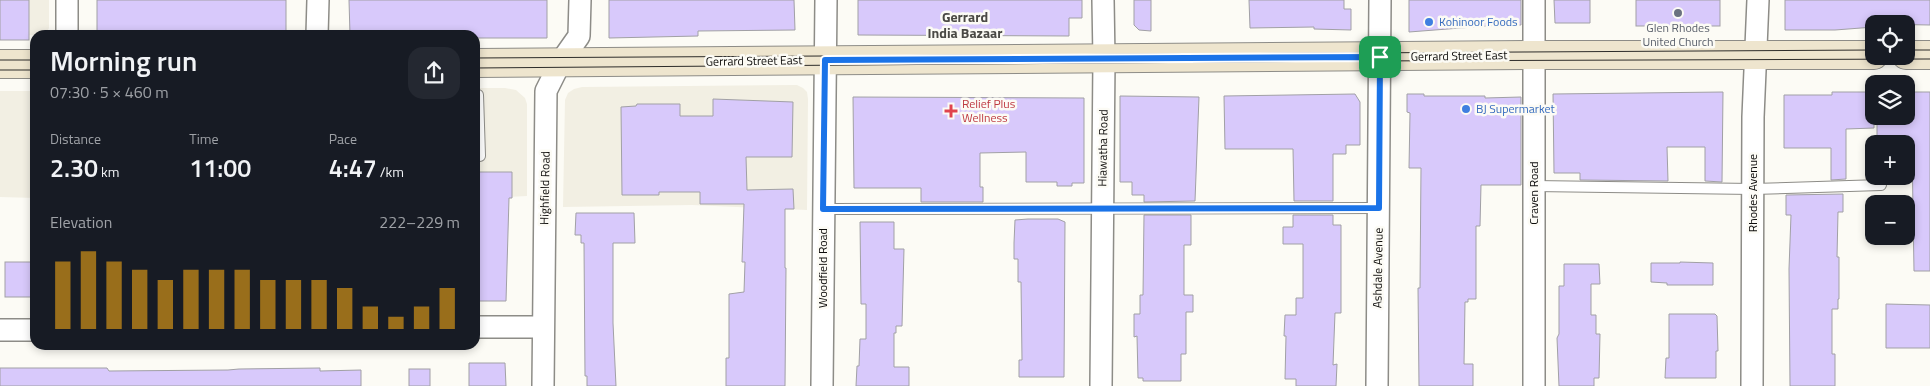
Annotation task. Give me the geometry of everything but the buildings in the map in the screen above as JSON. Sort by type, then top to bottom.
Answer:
[{"type":"main road","name":"Gerrard Street East","points":[[480,63],[1534,55],[1865,55]]},
{"type":"main road","points":[[1915,55],[1930,55]]},
{"type":"main road","points":[[0,64],[30,64]]},
{"type":"street","points":[[67,0],[67,30]]},
{"type":"street","points":[[317,30],[318,0]]},
{"type":"street","name":"Highfield Road","points":[[543,386],[546,91],[560,63],[580,36],[580,0]]},
{"type":"street","name":"Woodfield Road","points":[[822,386],[826,0]]},
{"type":"street","name":"Hiawatha Road","points":[[1101,386],[1104,59],[1102,0]]},
{"type":"street","name":"Ashdale Avenue","points":[[1377,386],[1380,0]]},
{"type":"street","name":"Craven Road","points":[[1534,0],[1534,386]]},
{"type":"street","name":"Rhodes Avenue","points":[[1752,386],[1753,109],[1758,0]]},
{"type":"street","points":[[480,327],[543,327]]},
{"type":"street","points":[[0,330],[30,330]]},
{"type":"lane","points":[[1534,186],[1753,189],[1881,185]]},
{"type":"lane","points":[[823,209],[1379,208]]},
{"type":"shaded area","points":[[0,0],[49,0],[48,30],[30,30],[30,35],[0,36]]},
{"type":"shaded area","points":[[797,85],[807,92],[808,99],[807,210],[692,205],[563,207],[565,100],[568,93],[574,89],[582,87]]},
{"type":"shaded area","points":[[480,88],[516,90],[525,98],[527,104],[527,196],[480,199]]},
{"type":"shaded area","points":[[0,91],[30,91],[30,198],[0,197]]},
{"type":"tram line","points":[[480,58],[1865,50]]},
{"type":"tram line","points":[[1915,50],[1930,50]]},
{"type":"tram line","points":[[480,68],[1359,61],[1930,59]]},
{"type":"tram line","points":[[0,60],[30,60]]},
{"type":"tram line","points":[[0,70],[30,70]]},
{"type":"place","name":"Glen Rhodes United Church","points":[[1678,13]]},
{"type":"place","name":"Kohinoor Foods","points":[[1429,22]]},
{"type":"place","name":"BJ Supermarket","points":[[1466,109]]},
{"type":"place","name":"Relief Plus Wellness","points":[[951,111]]},
{"type":"district","name":"Gerrard India Bazaar","points":[[965,25]]},
{"type":"route","points":[[1380,57],[1379,208],[823,209],[825,60],[1380,57]]}]
